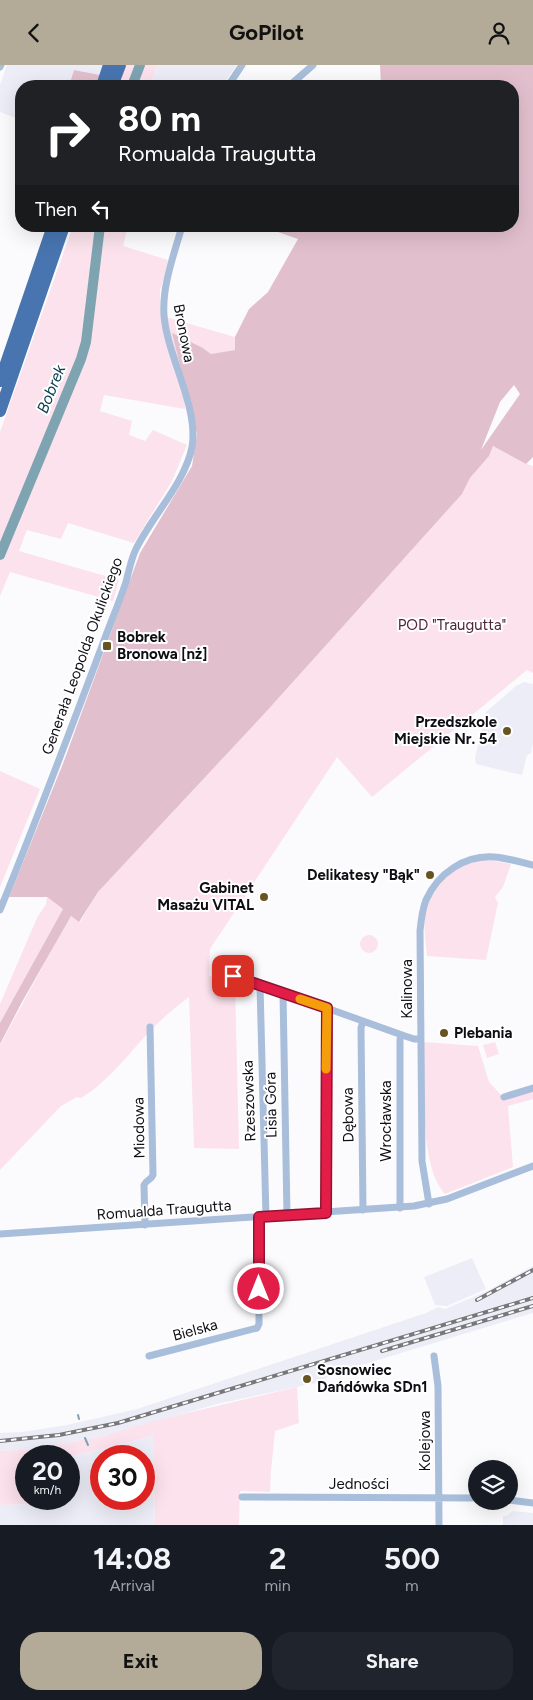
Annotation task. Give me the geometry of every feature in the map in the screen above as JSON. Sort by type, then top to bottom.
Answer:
[{"type":"highway","points":[[104,80],[109,65]]},
{"type":"highway","points":[[114,80],[120,65]]},
{"type":"highway","points":[[0,381],[51,232]]},
{"type":"highway","points":[[0,411],[62,232]]},
{"type":"street","points":[[232,80],[242,65]]},
{"type":"street","points":[[296,80],[313,65]]},
{"type":"street","name":"Bronowa","points":[[180,232],[166,285],[164,317],[191,417]]},
{"type":"street","name":"Generała Leopolda Okulickiego","points":[[0,910],[103,643],[136,550],[185,466],[192,448],[193,430],[191,417]]},
{"type":"street","name":"Kalinowa","points":[[429,1204],[422,1161],[420,931],[426,901],[432,889],[451,869],[465,861],[494,857],[533,865]]},
{"type":"street","points":[[226,974],[402,1035],[421,1039]]},
{"type":"street","name":"Rzeszowska","points":[[260,985],[262,1217]]},
{"type":"street","name":"Lisia Góra","points":[[283,993],[287,1215]]},
{"type":"street","points":[[326,1213],[327,1008]]},
{"type":"street","name":"Dębowa","points":[[363,1021],[361,1028],[363,1210]]},
{"type":"street","name":"Miodowa","points":[[145,1225],[144,1185],[153,1175],[150,1027]]},
{"type":"street","name":"Wrocławska","points":[[400,1208],[400,1039],[402,1035]]},
{"type":"street","points":[[504,1097],[533,1088]]},
{"type":"street","name":"Romualda Traugutta","points":[[0,1234],[400,1208],[429,1204],[447,1199],[533,1166]]},
{"type":"street","name":"Bielska","points":[[149,1356],[257,1328],[259,1324],[262,1217]]},
{"type":"street","name":"Kolejowa","points":[[434,1356],[438,1386],[439,1525]]},
{"type":"street","name":"Jedności","points":[[242,1497],[468,1499]]},
{"type":"street","points":[[518,1502],[533,1503]]},
{"type":"shaded area","points":[[7,65],[103,65],[100,75],[74,70],[71,80],[15,80],[15,118],[0,112],[0,85]]},
{"type":"shaded area","points":[[157,65],[237,65],[226,80],[152,80]]},
{"type":"shaded area","points":[[380,65],[533,65],[533,457],[526,464],[493,446],[489,456],[470,478],[462,494],[265,713],[98,892],[79,922],[71,916],[0,1044],[0,1023],[63,909],[47,897],[9,897],[64,761],[140,553],[192,466],[197,434],[172,333],[211,354],[235,350],[235,337],[249,309],[268,292],[298,239],[278,232],[519,232],[519,80],[381,80]],"holes":[[[514,385],[520,394],[481,450],[500,402]]]},
{"type":"shaded area","points":[[74,70],[100,75],[98,80],[71,80]]},
{"type":"shaded area","name":"Przedszkole Miejskie Nr. 54","points":[[524,682],[533,684],[533,743],[531,753],[527,755],[522,775],[476,764],[475,758],[486,712],[516,686]]},
{"type":"shaded area","points":[[472,1258],[486,1289],[447,1306],[435,1305],[424,1277]]},
{"type":"shaded area","points":[[533,1266],[533,1313],[332,1374],[320,1382],[217,1404],[104,1436],[56,1445],[15,1445],[15,1450],[0,1451],[0,1433],[22,1432],[67,1425],[137,1409],[426,1313],[438,1307],[445,1309],[487,1291]]},
{"type":"shaded area","points":[[153,1436],[153,1445],[117,1445]]},
{"type":"shaded area","points":[[90,1452],[90,1510],[155,1510],[155,1525],[0,1525],[0,1505],[15,1505],[15,1510],[80,1510],[80,1454]]},
{"type":"shaded area","points":[[513,1511],[533,1513],[533,1525],[503,1525],[503,1516]]},
{"type":"green space","points":[[126,65],[157,65],[152,80],[120,80]]},
{"type":"green space","points":[[71,232],[126,232],[123,246],[168,260],[160,291],[161,318],[169,318],[235,337],[235,350],[211,354],[203,348],[184,384],[185,409],[104,395],[100,411],[132,421],[129,435],[145,441],[153,430],[187,445],[172,481],[134,543],[68,523],[61,539],[27,530],[19,551],[119,580],[113,601],[10,572],[0,596],[0,432]]},
{"type":"green space","name":"POD \"Traugutta\"","points":[[493,446],[533,466],[533,673],[527,670],[372,797],[337,757],[210,949],[209,976],[235,983],[239,1149],[194,1148],[189,997],[155,1026],[101,1083],[81,1098],[77,1097],[61,1106],[0,1170],[0,1045],[68,920],[71,916],[80,922],[98,892],[265,713],[462,494],[470,478],[489,456]]},
{"type":"green space","points":[[0,771],[40,789],[0,887]]},
{"type":"green space","points":[[489,860],[511,864],[503,887],[495,897],[498,903],[486,960],[427,956],[424,929],[425,913],[434,893],[448,876],[462,865]]},
{"type":"green space","points":[[47,897],[63,909],[0,1023],[0,1004],[37,918],[46,904]]},
{"type":"green space","points":[[369,935],[375,938],[378,944],[375,950],[369,953],[363,950],[360,944],[363,938]]},
{"type":"green space","points":[[424,1042],[478,1046],[489,1082],[505,1099],[533,1090],[533,1099],[508,1106],[513,1167],[445,1194],[436,1180],[430,1163],[427,1143],[424,1100]]},
{"type":"green space","points":[[495,1042],[499,1054],[487,1058],[483,1045]]},
{"type":"green space","points":[[297,1387],[299,1423],[275,1431],[270,1492],[240,1491],[239,1525],[155,1525],[155,1445],[153,1445],[153,1436],[117,1445],[90,1445],[90,1452],[80,1454],[80,1445],[56,1445],[104,1436],[153,1421]]},
{"type":"green space","points":[[15,1450],[15,1505],[0,1505],[0,1451]]},
{"type":"waterway","name":"Bobrek","points":[[134,80],[140,65]]},
{"type":"waterway","name":"Bobrek","points":[[0,555],[81,359],[86,342],[99,232]]},
{"type":"waterway","points":[[78,1415],[79,1419]]},
{"type":"waterway","points":[[85,1438],[88,1445]]},
{"type":"railway","points":[[477,1300],[533,1270]]},
{"type":"railway","points":[[0,1441],[59,1435],[118,1423],[533,1298]]},
{"type":"railway","points":[[382,1351],[533,1306]]},
{"type":"slow traffic","points":[[300,999],[327,1008],[326,1069]]},
{"type":"place","name":"Bobrek Bronowa [nż]","points":[[107,646]]},
{"type":"place","name":"Przedszkole Miejskie Nr. 54","points":[[507,731]]},
{"type":"place","name":"Delikatesy \"Bąk\"","points":[[430,875]]},
{"type":"place","name":"Gabinet Masażu VITAL","points":[[264,897]]},
{"type":"place","name":"Plebania","points":[[444,1033]]},
{"type":"place","name":"Sosnowiec Dańdówka SDn1","points":[[307,1379]]},
{"type":"route","points":[[233,976],[327,1008],[326,1213],[259,1217],[259,1289]]}]
